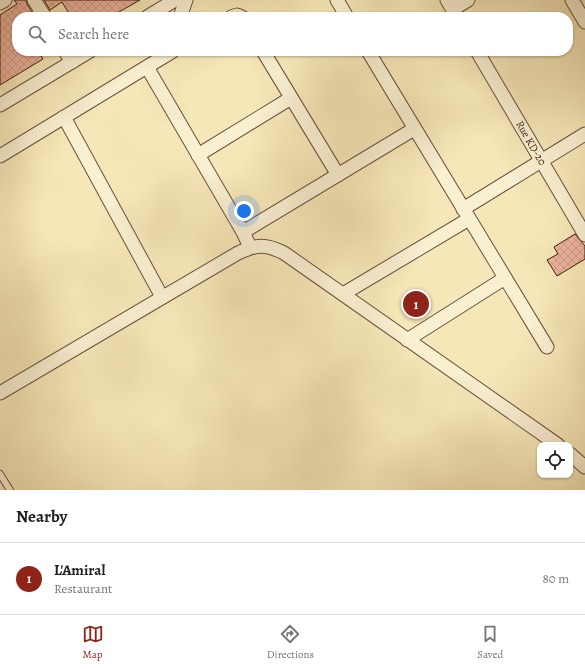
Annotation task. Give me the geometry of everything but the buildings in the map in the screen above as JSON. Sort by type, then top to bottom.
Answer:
[{"type":"street","points":[[0,3],[5,0]]},
{"type":"street","points":[[34,0],[42,12]]},
{"type":"street","points":[[155,12],[175,0]]},
{"type":"street","points":[[182,12],[186,0]]},
{"type":"street","points":[[337,0],[344,12]]},
{"type":"street","points":[[452,9],[468,0]]},
{"type":"street","points":[[572,0],[585,22]]},
{"type":"street","points":[[0,156],[164,56]]},
{"type":"street","points":[[266,56],[338,175]]},
{"type":"street","points":[[371,56],[547,347]]},
{"type":"street","name":"Rue KD-20","points":[[480,56],[585,234]]},
{"type":"street","points":[[0,105],[68,57]]},
{"type":"street","points":[[147,67],[243,232],[250,247]]},
{"type":"street","points":[[198,155],[291,98]]},
{"type":"street","points":[[64,117],[162,298]]},
{"type":"street","points":[[243,232],[414,129]]},
{"type":"street","points":[[343,294],[466,214],[542,160],[585,134]]},
{"type":"street","points":[[0,393],[238,253],[250,247],[261,246],[273,248],[284,253],[554,442]]},
{"type":"street","points":[[407,340],[505,278]]},
{"type":"street","points":[[573,457],[585,467]]},
{"type":"lane","points":[[0,474],[10,490]]},
{"type":"place","name":"L'Amiral","points":[[416,304]]}]
